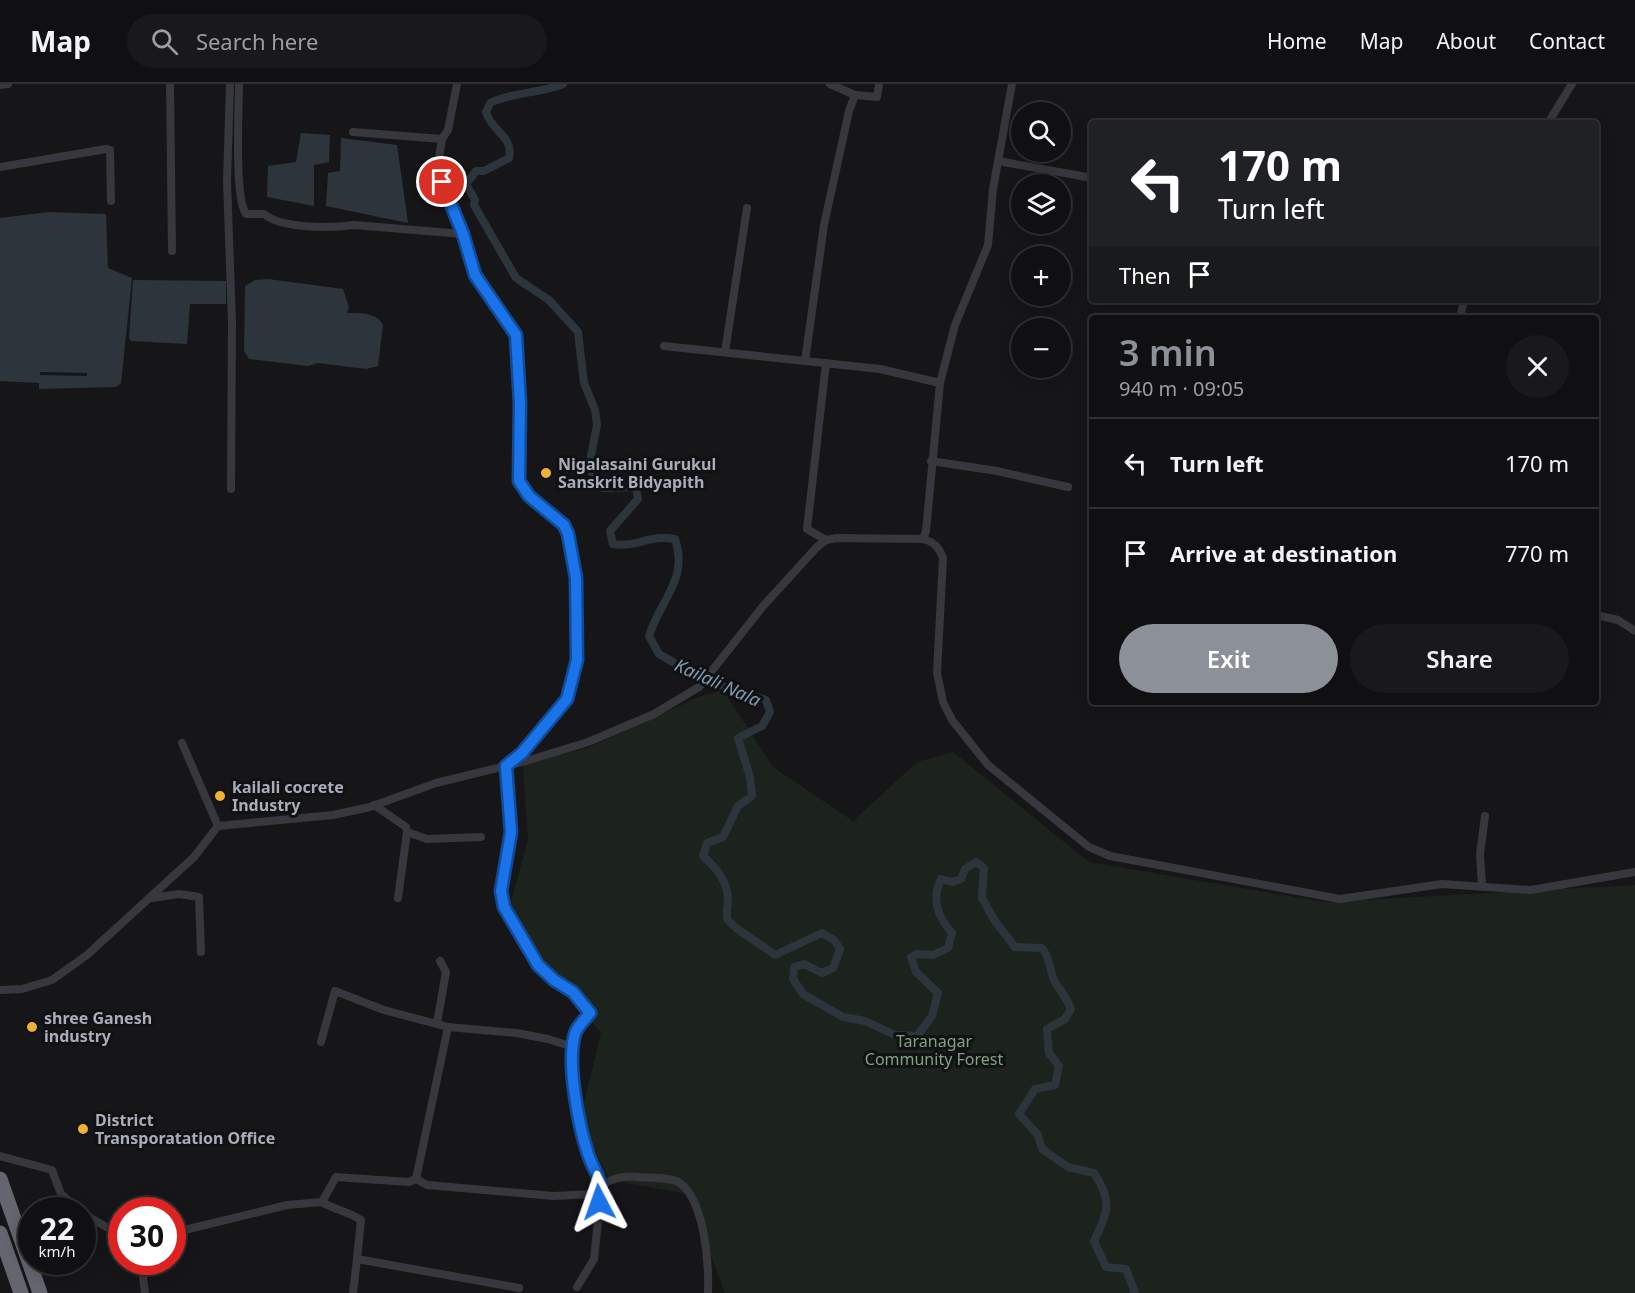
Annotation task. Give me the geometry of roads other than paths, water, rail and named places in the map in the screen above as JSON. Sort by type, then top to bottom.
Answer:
[{"type":"highway","points":[[0,1179],[40,1293]]},
{"type":"highway","points":[[0,1233],[21,1293]]},
{"type":"street","points":[[0,85],[8,84]]},
{"type":"street","points":[[170,84],[171,251]]},
{"type":"street","points":[[230,84],[227,181],[232,322],[231,489]]},
{"type":"street","points":[[239,84],[240,183],[242,207],[246,214],[264,214],[273,221],[297,225],[336,227],[354,225],[463,234]]},
{"type":"street","points":[[457,84],[448,130],[441,139],[437,170],[463,234],[475,275],[516,335],[520,403],[519,481],[529,496],[564,525],[568,534],[576,578],[577,660],[567,699],[522,753],[506,766]]},
{"type":"street","points":[[830,84],[855,95],[877,97],[879,84]]},
{"type":"street","points":[[923,539],[926,531],[940,383],[956,325],[988,245],[998,161],[1012,84]]},
{"type":"street","points":[[1550,120],[1572,84]]},
{"type":"street","points":[[805,361],[824,225],[849,111],[855,95]]},
{"type":"street","points":[[353,132],[441,139]]},
{"type":"street","points":[[0,167],[110,150],[111,201]]},
{"type":"street","points":[[998,161],[1089,177]]},
{"type":"street","points":[[725,352],[747,208]]},
{"type":"street","points":[[664,346],[880,369],[940,383]]},
{"type":"street","points":[[826,363],[807,529],[826,540],[923,539],[931,541],[939,549],[943,558],[937,674],[943,702],[952,720],[988,765],[1089,847],[1110,856],[1149,865],[1340,899],[1442,884],[1531,890],[1635,872]]},
{"type":"street","points":[[931,461],[997,471],[1068,487]]},
{"type":"street","points":[[0,990],[22,989],[52,980],[87,955],[152,898],[194,857],[218,826],[333,815],[374,805],[436,783],[506,766],[588,742],[654,714],[690,694],[764,605],[826,540]]},
{"type":"street","points":[[1599,616],[1618,620],[1635,631]]},
{"type":"street","points":[[182,743],[218,826]]},
{"type":"street","points":[[506,766],[511,832],[501,891],[504,907],[538,965],[554,980],[573,992],[590,1013],[577,1030],[573,1047],[576,1110],[589,1155],[602,1183],[594,1259],[577,1287]]},
{"type":"street","points":[[374,805],[406,827],[398,898]]},
{"type":"street","points":[[1482,886],[1480,854],[1485,816]]},
{"type":"street","points":[[407,832],[427,839],[481,837]]},
{"type":"street","points":[[152,898],[179,894],[199,897],[201,952]]},
{"type":"street","points":[[437,1023],[446,972],[440,962]]},
{"type":"street","points":[[321,1042],[335,991],[384,1010],[448,1027],[517,1033],[573,1047]]},
{"type":"street","points":[[416,1179],[448,1027]]},
{"type":"street","points":[[0,1156],[52,1170],[64,1197]]},
{"type":"street","points":[[322,1202],[336,1177],[409,1182],[416,1179],[428,1185],[554,1196],[594,1194],[602,1183],[629,1176],[678,1182],[693,1197],[706,1246],[708,1293]]},
{"type":"street","points":[[186,1230],[286,1205],[322,1202],[334,1210],[351,1213],[361,1220],[353,1293]]},
{"type":"street","points":[[357,1259],[467,1276],[519,1288]]},
{"type":"street","points":[[143,1275],[145,1293]]},
{"type":"waterway","name":"Kailali Nala","points":[[563,84],[545,90],[509,96],[490,103],[486,112],[492,124],[508,144],[509,158],[484,171],[476,171],[466,184],[475,200],[474,205],[516,278],[549,300],[578,332],[584,383],[595,410],[597,425],[591,456],[592,473],[603,488],[636,487],[638,499],[610,531],[613,544],[630,544],[658,538],[675,539],[678,553],[676,578],[649,636],[659,654],[704,680],[766,700],[770,712],[762,726],[738,738],[750,777],[752,796],[738,806],[723,837],[707,843],[703,856],[726,886],[727,918],[734,926],[775,955],[822,933],[834,940],[840,949],[833,968],[822,973],[804,964],[794,967],[793,979],[803,994],[843,1017],[865,1021],[895,1035],[917,1036],[932,1016],[938,993],[916,972],[911,957],[917,954],[933,955],[948,948],[952,933],[937,908],[936,901],[941,879],[952,882],[961,879],[965,869],[976,862],[984,868],[982,898],[995,921],[1015,947],[1042,948],[1056,984],[1071,1009],[1065,1019],[1047,1029],[1049,1053],[1059,1066],[1055,1085],[1035,1089],[1019,1114],[1038,1135],[1042,1149],[1068,1167],[1094,1173],[1106,1199],[1103,1222],[1094,1241],[1106,1267],[1126,1269],[1135,1293]]},
{"type":"place","name":"Nigalasaini Gurukul Sanskrit Bidyapith","points":[[546,473]]},
{"type":"place","name":"kailali cocrete Industry","points":[[220,796]]},
{"type":"place","name":"shree Ganesh industry","points":[[32,1027]]},
{"type":"place","name":"District Transporatation Office","points":[[83,1129]]},
{"type":"park label","name":"Taranagar Community Forest","points":[[934,1050]]}]
